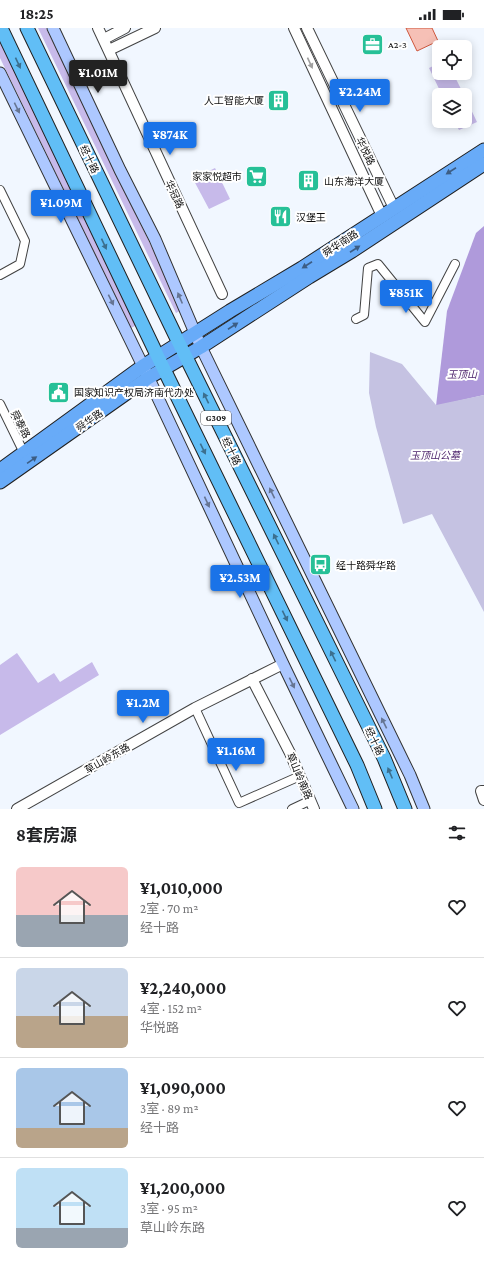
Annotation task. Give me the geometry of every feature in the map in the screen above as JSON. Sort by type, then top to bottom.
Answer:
[{"type":"highway","name":"G309","points":[[1,28],[164,369],[353,758],[375,809]]},
{"type":"highway","name":"经十路","points":[[26,28],[179,343],[384,758],[405,809]]},
{"type":"main road","points":[[53,28],[120,170],[155,239],[195,334]]},
{"type":"main road","points":[[0,73],[143,366],[353,809]]},
{"type":"main road","name":"舜华南路","points":[[195,334],[302,268],[484,150]]},
{"type":"main road","name":"舜华南路","points":[[201,347],[352,251],[484,164]]},
{"type":"main road","name":"舜华路","points":[[0,470],[143,366],[195,334]]},
{"type":"main road","name":"经十路","points":[[195,334],[403,761],[424,809]]},
{"type":"main road","name":"舜华路","points":[[0,482],[148,378],[201,347]]},
{"type":"street","name":"华冠路","points":[[98,28],[222,294]]},
{"type":"street","points":[[104,39],[125,28]]},
{"type":"street","points":[[109,50],[155,28]]},
{"type":"street","points":[[294,28],[382,216]]},
{"type":"street","name":"华悦路","points":[[307,28],[394,208]]},
{"type":"street","points":[[0,190],[26,241],[20,264],[0,275]]},
{"type":"street","points":[[356,319],[364,315],[368,268],[378,264],[425,322],[455,264]]},
{"type":"street","name":"舜泰路","points":[[0,404],[24,453]]},
{"type":"street","name":"草山岭东路","points":[[17,809],[195,708],[283,664]]},
{"type":"street","name":"草山岭南路","points":[[252,679],[290,753],[311,805]]},
{"type":"street","points":[[195,708],[239,803],[300,776]]},
{"type":"street","points":[[484,791],[481,791],[484,800]]},
{"type":"street","points":[[292,809],[311,805]]},
{"type":"shaded area","points":[[38,28],[46,28],[182,310],[176,313]]},
{"type":"shaded area","points":[[406,28],[432,28],[438,40],[432,40],[432,44],[417,51]]},
{"type":"shaded area","points":[[0,42],[137,325],[131,328],[0,58]]},
{"type":"shaded area","points":[[432,66],[432,74],[429,68]]},
{"type":"shaded area","points":[[435,80],[456,80],[460,88],[439,88]]},
{"type":"shaded area","points":[[472,112],[477,122],[472,124]]},
{"type":"shaded area","points":[[215,168],[230,199],[209,209],[193,179]]},
{"type":"shaded area","points":[[17,653],[38,683],[54,673],[60,682],[92,662],[99,675],[0,735],[0,665]]},
{"type":"green space","name":"玉顶山","points":[[484,226],[484,395],[436,406],[447,311],[476,233]]},
{"type":"green space","name":"玉顶山公墓","points":[[370,352],[402,364],[436,405],[484,395],[484,612],[432,514],[403,524],[376,427],[369,393]]},
{"type":"place","name":"A2-3","points":[[372,44]]},
{"type":"place","name":"人工智能大厦","points":[[279,100]]},
{"type":"place","name":"家家悦超市","points":[[257,176]]},
{"type":"place","name":"山东海洋大厦","points":[[308,181]]},
{"type":"place","name":"汉堡王","points":[[280,217]]},
{"type":"place","name":"国家知识产权局济南代办处","points":[[59,392]]},
{"type":"place","name":"经十路舜华路","points":[[321,565]]}]
